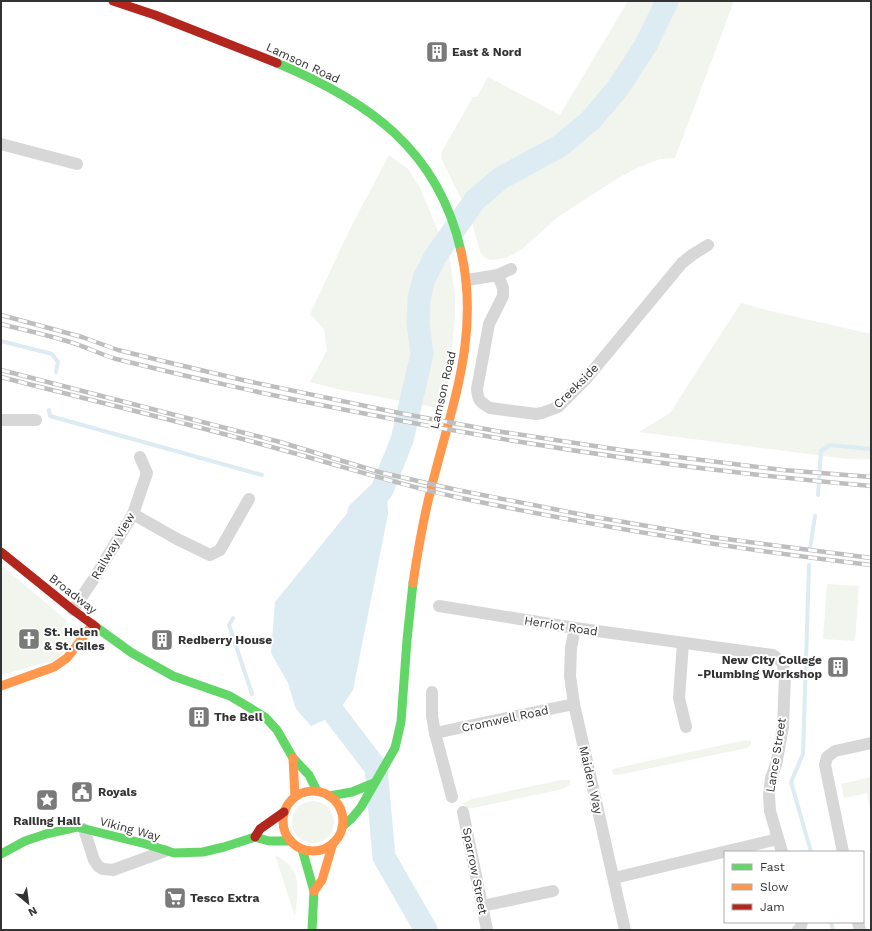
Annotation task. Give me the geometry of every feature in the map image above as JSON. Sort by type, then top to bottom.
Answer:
[{"type":"street","name":"Lamson Road","points":[[114,1],[287,67],[316,80],[360,105],[393,130],[416,156],[432,178],[446,203],[460,245],[467,280],[468,318],[462,372],[434,471],[413,577],[406,644],[401,722],[395,748],[392,754],[361,807],[342,827]]},
{"type":"street","points":[[1,144],[77,164]]},
{"type":"street","name":"Creekside","points":[[498,275],[503,288],[503,296],[489,324],[477,389],[478,400],[490,408],[536,414],[558,407],[586,380],[682,263],[708,245]]},
{"type":"street","points":[[467,280],[498,275],[511,270]]},
{"type":"street","points":[[1,420],[36,420]]},
{"type":"street","name":"Railway View","points":[[73,610],[133,514],[147,473],[140,457]]},
{"type":"street","points":[[133,514],[177,539],[210,555],[220,550],[249,499]]},
{"type":"street","name":"Broadway","points":[[1,552],[73,610],[132,653],[173,676],[230,696],[265,717],[277,730],[293,758]]},
{"type":"street","name":"Herriot Road","points":[[439,606],[574,628],[683,643]]},
{"type":"street","points":[[1,686],[54,666],[67,658],[93,624]]},
{"type":"street","name":"Maiden Way","points":[[574,628],[571,648],[570,676],[574,704],[625,930]]},
{"type":"street","points":[[683,643],[679,698],[686,727]]},
{"type":"street","name":"Lance Street","points":[[683,643],[773,655],[782,662],[785,676],[783,727],[776,765],[771,778],[769,795],[770,811],[782,851]]},
{"type":"street","points":[[432,692],[432,716],[435,733],[452,797]]},
{"type":"street","name":"Cromwell Road","points":[[435,733],[574,704]]},
{"type":"street","points":[[843,851],[825,765],[827,756],[835,751],[871,743]]},
{"type":"street","points":[[293,758],[309,775],[317,791]]},
{"type":"street","points":[[293,758],[295,797]]},
{"type":"street","points":[[329,796],[352,792],[374,783]]},
{"type":"street","points":[[317,791],[329,796],[341,809],[343,818],[342,827],[339,836],[333,843],[326,848],[310,851],[302,849],[291,841],[286,835],[283,820],[284,812],[288,804],[295,797],[305,792],[317,791]]},
{"type":"street","points":[[284,812],[260,829],[255,837],[269,841],[291,841]]},
{"type":"street","name":"Sparrow Street","points":[[463,812],[487,930]]},
{"type":"street","name":"Viking Way","points":[[1,854],[25,841],[77,826],[174,853],[203,852],[255,837]]},
{"type":"street","points":[[84,829],[94,860],[98,866],[103,869],[113,870],[165,851]]},
{"type":"street","points":[[728,851],[778,839]]},
{"type":"street","points":[[314,891],[322,880],[333,843]]},
{"type":"street","points":[[302,849],[314,891],[312,930]]},
{"type":"street","points":[[614,878],[724,852]]},
{"type":"street","points":[[482,906],[553,891]]},
{"type":"shaded area","points":[[628,1],[734,1],[675,158],[660,159],[639,167],[618,178],[558,217],[521,250],[506,258],[491,260],[485,258],[480,252],[471,219],[441,158],[442,151],[473,97],[477,97],[488,77],[560,115]]},
{"type":"shaded area","points":[[389,155],[408,169],[420,188],[450,260],[455,296],[455,315],[450,370],[443,409],[337,389],[310,382],[327,351],[324,329],[310,314],[351,227]]},
{"type":"shaded area","points":[[741,303],[871,334],[871,459],[847,459],[639,432],[670,413]]},
{"type":"shaded area","points":[[387,489],[388,514],[353,690],[336,715],[311,726],[296,709],[288,683],[271,653],[275,602],[362,495]]},
{"type":"shaded area","points":[[1,565],[66,620],[72,631],[71,644],[56,660],[1,675]]},
{"type":"shaded area","points":[[827,584],[859,586],[855,641],[823,639]]},
{"type":"shaded area","points":[[746,740],[751,741],[751,745],[747,748],[618,775],[613,774],[612,770],[616,768]]},
{"type":"shaded area","points":[[871,777],[871,814],[867,793],[844,798],[841,784]]},
{"type":"shaded area","points":[[561,780],[570,780],[570,784],[563,789],[473,808],[465,808],[464,803],[472,799]]},
{"type":"shaded area","points":[[313,801],[328,807],[334,822],[328,837],[313,843],[298,837],[292,822],[298,807]]},
{"type":"shaded area","points":[[275,855],[291,867],[295,874],[298,889],[295,917]]},
{"type":"waterway","points":[[359,512],[382,490],[402,440],[422,354],[418,323],[419,299],[424,279],[435,257],[475,200],[501,178],[560,146],[591,120],[618,88],[646,45],[667,1]]},
{"type":"waterway","points":[[1,341],[52,354],[58,362],[56,372]]},
{"type":"waterway","points":[[49,410],[50,416],[262,475]]},
{"type":"waterway","points":[[818,495],[821,451],[830,445],[871,449]]},
{"type":"waterway","points":[[810,548],[815,516]]},
{"type":"waterway","points":[[809,565],[803,754],[791,782],[811,851]]},
{"type":"waterway","points":[[233,618],[229,625],[252,694]]},
{"type":"waterway","points":[[327,685],[331,709],[376,768],[384,857],[426,930]]},
{"type":"waterway","points":[[831,923],[833,930]]},
{"type":"railway","points":[[1,315],[82,337],[118,350],[247,381],[399,413],[496,431],[621,450],[783,470],[871,477]]},
{"type":"railway","points":[[1,324],[61,339],[116,359],[202,380],[411,423],[477,435],[673,465],[871,486]]},
{"type":"railway","points":[[1,370],[280,442],[379,472],[457,490],[589,516],[711,537],[871,558]]},
{"type":"railway","points":[[1,377],[210,430],[389,480],[456,497],[559,518],[663,536],[767,552],[871,565]]},
{"type":"traffic: fast","points":[[277,63],[341,94],[369,112],[394,133],[417,157],[435,184],[450,215],[461,251]]},
{"type":"traffic: fast","points":[[342,827],[361,807],[395,748],[401,722],[413,583]]},
{"type":"traffic: fast","points":[[96,627],[132,653],[173,676],[230,696],[265,717],[277,730],[293,758],[309,775],[317,791]]},
{"type":"traffic: fast","points":[[329,796],[352,792],[374,783]]},
{"type":"traffic: fast","points":[[1,854],[25,841],[46,834],[77,827],[146,844],[174,853],[203,852],[255,837]]},
{"type":"traffic: fast","points":[[255,837],[269,841],[291,841]]},
{"type":"traffic: fast","points":[[302,849],[314,891],[312,930]]},
{"type":"traffic: slow","points":[[413,583],[427,506],[462,368],[466,339],[467,311],[466,281],[461,251]]},
{"type":"traffic: slow","points":[[1,686],[54,667],[67,658],[93,624]]},
{"type":"traffic: slow","points":[[293,758],[295,797]]},
{"type":"traffic: slow","points":[[313,791],[330,796],[338,804],[343,821],[338,838],[330,846],[313,851],[296,846],[288,838],[283,821],[288,804],[296,796],[313,791]]},
{"type":"traffic: slow","points":[[314,891],[322,880],[333,843]]},
{"type":"traffic: jam","points":[[113,1],[155,15],[277,63]]},
{"type":"traffic: jam","points":[[1,552],[96,627]]},
{"type":"traffic: jam","points":[[255,837],[260,829],[284,812]]},
{"type":"place","name":"East & Nord","points":[[437,52]]},
{"type":"place","name":"St. Helen & St. Giles","points":[[29,639]]},
{"type":"place","name":"Redberry House","points":[[162,640]]},
{"type":"place","name":"New City College -Plumbing Workshop","points":[[838,667]]},
{"type":"place","name":"The Bell","points":[[199,717]]},
{"type":"place","name":"Royals","points":[[82,792]]},
{"type":"place","name":"Railing Hall","points":[[47,800]]},
{"type":"place","name":"Tesco Extra","points":[[175,898]]}]
